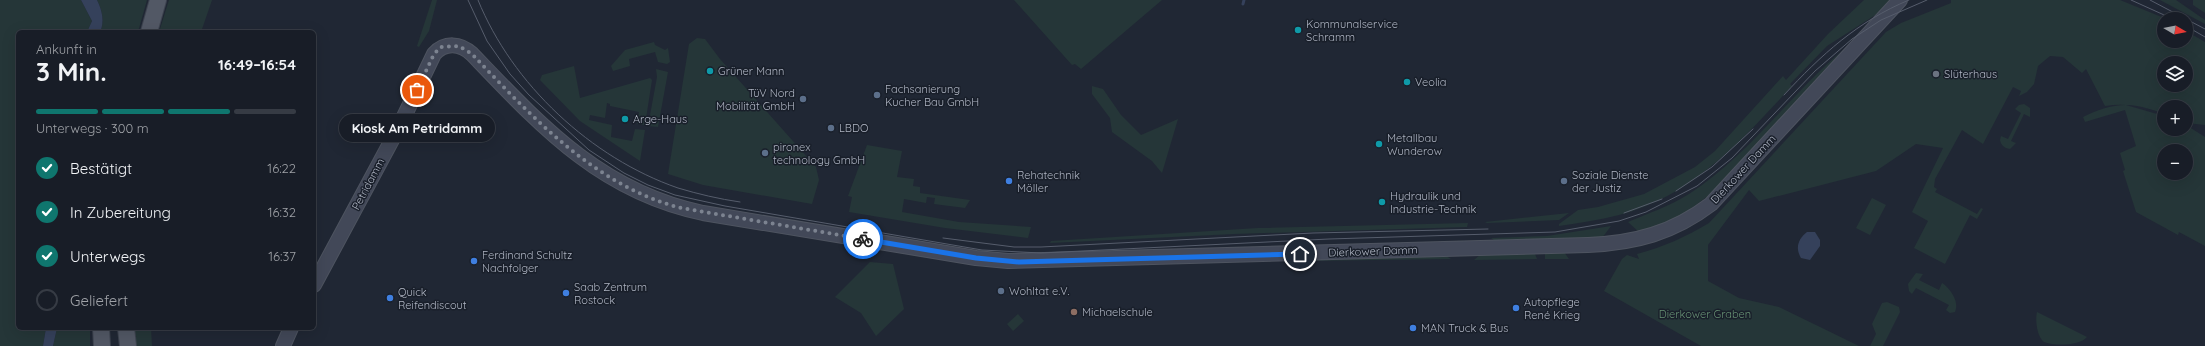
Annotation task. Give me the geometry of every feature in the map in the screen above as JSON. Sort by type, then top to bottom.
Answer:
[{"type":"main road","points":[[150,30],[158,0]]},
{"type":"main road","points":[[101,330],[102,346]]},
{"type":"main road","points":[[126,330],[128,346]]},
{"type":"street","name":"Dierkower Damm","points":[[448,45],[459,46],[472,54],[541,124],[600,171],[634,190],[660,202],[703,213],[968,257],[1008,261],[1614,244],[1636,241],[1656,235],[1693,218],[1723,193],[1900,0]]},
{"type":"street","name":"Petridamm","points":[[316,281],[403,119],[434,54],[441,47],[448,45]]},
{"type":"street","points":[[283,346],[290,330]]},
{"type":"green space","points":[[0,0],[81,0],[92,21],[88,30],[16,30],[16,330],[46,330],[43,346],[0,346]]},
{"type":"green space","points":[[97,0],[147,0],[139,30],[101,30],[102,16]]},
{"type":"green space","points":[[169,0],[212,0],[202,30],[160,30]]},
{"type":"green space","points":[[432,0],[437,0],[429,31],[419,47],[417,46]]},
{"type":"green space","points":[[1014,0],[1162,0],[1081,69],[1075,64],[1072,65]]},
{"type":"green space","points":[[1864,0],[1890,0],[1880,12],[1827,46],[1790,84],[1792,86],[1735,146],[1693,180],[1646,206],[1612,217],[1559,226],[1559,224],[1578,210],[1598,207],[1644,194],[1695,167],[1715,151],[1783,76],[1786,80],[1828,34]]},
{"type":"green space","name":"Dierkower Graben","points":[[1951,0],[2120,0],[2157,15],[2157,48],[2193,48],[2193,35],[2205,42],[2205,125],[2193,124],[2193,100],[2157,100],[2157,112],[2135,106],[2105,106],[2086,69],[2082,73],[2063,57],[2050,56],[2038,66],[2034,84],[2027,92],[2019,96],[2021,91],[2013,87],[1983,144],[1962,130],[1935,179],[1934,187],[1937,189],[1935,192],[1977,214],[1981,208],[1983,209],[1977,219],[1970,215],[1945,264],[1914,248],[1928,221],[1912,212],[1943,148],[1916,144],[1876,171],[1759,201],[1749,190],[1708,245],[1708,281],[1739,298],[1779,307],[1859,346],[1701,346],[1604,291],[1622,259],[1627,255],[1639,259],[1637,254],[1674,241],[1709,223],[1886,32],[1901,23],[1951,3]]},
{"type":"green space","points":[[2160,0],[2176,0],[2205,20],[2205,24],[2193,18],[2193,12],[2182,12]]},
{"type":"green space","points":[[2193,0],[2205,0],[2205,13],[2193,5]]},
{"type":"green space","points":[[697,38],[705,39],[720,59],[816,167],[819,180],[812,204],[703,185],[668,174],[689,44]]},
{"type":"green space","points":[[654,42],[655,45],[665,50],[668,48],[670,62],[667,64],[658,62],[655,52],[629,59],[630,66],[613,71],[611,66],[625,50]]},
{"type":"green space","points":[[1843,50],[1713,192],[1680,217],[1640,233],[1628,222],[1674,202],[1711,179],[1731,162],[1823,68]]},
{"type":"green space","points":[[574,66],[580,98],[650,78],[652,80],[645,125],[637,124],[639,112],[610,106],[610,104],[607,103],[605,118],[590,115],[589,120],[612,125],[611,137],[632,141],[635,129],[645,130],[640,161],[580,121],[540,80],[542,75]]},
{"type":"green space","points":[[656,69],[668,72],[658,127],[648,126],[657,77]]},
{"type":"green space","points":[[1092,86],[1103,89],[1121,115],[1141,135],[1178,119],[1162,173],[1152,161],[1112,132],[1110,118],[1092,94]]},
{"type":"green space","points":[[2024,104],[2030,108],[2030,117],[2024,114],[2011,141],[2016,143],[2010,149],[2006,148],[2001,143],[2001,136],[2008,139],[2021,113],[2015,109],[2019,105]]},
{"type":"green space","points":[[2126,105],[2157,114],[2157,136],[2193,136],[2193,129],[2205,137],[2205,246],[2179,232],[2178,235],[2136,212],[2123,171],[2125,170],[2120,153],[2136,146],[2125,110],[2085,122],[2083,117],[2104,108]]},
{"type":"green space","points":[[867,145],[902,151],[897,177],[914,179],[913,186],[920,187],[920,193],[970,200],[965,208],[934,204],[935,198],[927,197],[926,203],[904,199],[902,212],[959,222],[1031,227],[1028,238],[945,228],[849,212],[852,197],[848,196]]},
{"type":"green space","points":[[1872,198],[1886,205],[1870,235],[1856,228]]},
{"type":"green space","points":[[1569,213],[1559,220],[1485,222]]},
{"type":"green space","points":[[1468,223],[1467,227],[1234,234],[1050,243],[1051,241],[1258,228]]},
{"type":"green space","points":[[1611,226],[1602,238],[1498,243],[1491,238],[1547,236]]},
{"type":"green space","points":[[1551,251],[1564,252],[1569,259],[1545,259],[1545,254]]},
{"type":"green space","points":[[1531,252],[1535,254],[1537,259],[1474,260],[1481,254]]},
{"type":"green space","points":[[1446,256],[1451,259],[1305,261],[1308,258]]},
{"type":"green space","points":[[870,262],[893,264],[904,309],[876,336],[861,313],[835,297]]},
{"type":"green space","points":[[1916,273],[1923,274],[1919,280],[1939,290],[1942,283],[1948,288],[1955,300],[1955,312],[1950,313],[1946,310],[1949,305],[1916,288],[1912,294],[1909,291],[1908,284]]},
{"type":"green space","points":[[1887,302],[1899,307],[1900,312],[1883,346],[1870,346],[1876,334],[1872,324],[1882,303]]},
{"type":"green space","points":[[2037,312],[2087,337],[2084,340],[2073,344],[2054,344],[2044,342],[2037,328]]},
{"type":"green space","points":[[1018,314],[1024,321],[1013,331],[1007,324]]},
{"type":"green space","points":[[57,330],[90,330],[90,346],[53,346]]},
{"type":"green space","points":[[134,330],[151,330],[152,346],[136,346]]},
{"type":"water","points":[[81,0],[97,0],[102,16],[101,30],[88,30],[92,21]]},
{"type":"water","points":[[1807,232],[1815,232],[1820,240],[1820,246],[1810,260],[1801,258],[1798,251],[1798,244]]},
{"type":"water","points":[[46,330],[57,330],[53,346],[43,346]]},
{"type":"waterway","points":[[1243,4],[1244,0]]},
{"type":"tram line","points":[[468,0],[487,41],[510,74],[529,95],[589,150],[624,173],[648,185],[675,195],[725,206],[982,250],[1041,253],[1329,239],[1555,232],[1619,221],[1646,212],[1697,186],[1732,158],[1815,71],[1852,39],[1881,20],[1927,0]]},
{"type":"tram line","points":[[478,0],[493,31],[511,61],[533,88],[558,114],[585,137],[615,158],[646,175],[678,188],[716,198],[740,202]]},
{"type":"tram line","points":[[1784,95],[1812,66],[1841,40],[1873,18],[1909,0]]},
{"type":"tram line","points":[[2131,0],[2158,12]]},
{"type":"tram line","points":[[2150,0],[2205,29]]},
{"type":"tram line","points":[[2193,30],[2205,37]]},
{"type":"tram line","points":[[1676,191],[1712,167],[1753,129]]},
{"type":"tram line","points":[[1624,213],[1662,199]]},
{"type":"tram line","points":[[943,238],[1014,247],[1041,247],[1313,233],[1488,229]]},
{"type":"way so far","points":[[417,90],[434,54],[441,47],[448,45],[466,48],[541,124],[575,153],[600,171],[634,190],[660,202],[703,213],[761,221],[863,239]]},
{"type":"place","name":"Kommunalservice Schramm","points":[[1298,30]]},
{"type":"place","name":"Grüner Mann","points":[[710,71]]},
{"type":"place","name":"Slüterhaus","points":[[1936,74]]},
{"type":"place","name":"Veolia","points":[[1407,82]]},
{"type":"place","name":"Kiosk Am Petridamm","points":[[417,90]]},
{"type":"place","name":"Fachsanierung Kucher Bau GmbH","points":[[877,95]]},
{"type":"place","name":"TüV Nord Mobilität GmbH","points":[[803,99]]},
{"type":"place","name":"Arge-Haus","points":[[625,119]]},
{"type":"place","name":"LBDO","points":[[831,128]]},
{"type":"place","name":"Metallbau Wunderow","points":[[1379,144]]},
{"type":"place","name":"pironex technology GmbH","points":[[765,153]]},
{"type":"place","name":"Rehatechnik Möller","points":[[1009,181]]},
{"type":"place","name":"Soziale Dienste der Justiz","points":[[1564,181]]},
{"type":"place","name":"Hydraulik und Industrie-Technik","points":[[1382,202]]},
{"type":"place","name":"Ferdinand Schultz Nachfolger","points":[[474,261]]},
{"type":"place","name":"Wohltat e.V.","points":[[1001,291]]},
{"type":"place","name":"Saab Zentrum Rostock","points":[[566,293]]},
{"type":"place","name":"Quick Reifendiscout","points":[[390,298]]},
{"type":"place","name":"Autopflege René Krieg","points":[[1516,308]]},
{"type":"place","name":"Michaelschule","points":[[1074,312]]},
{"type":"place","name":"MAN Truck & Bus","points":[[1413,328]]},
{"type":"route","points":[[863,239],[976,258],[1019,262],[1300,254]]}]
